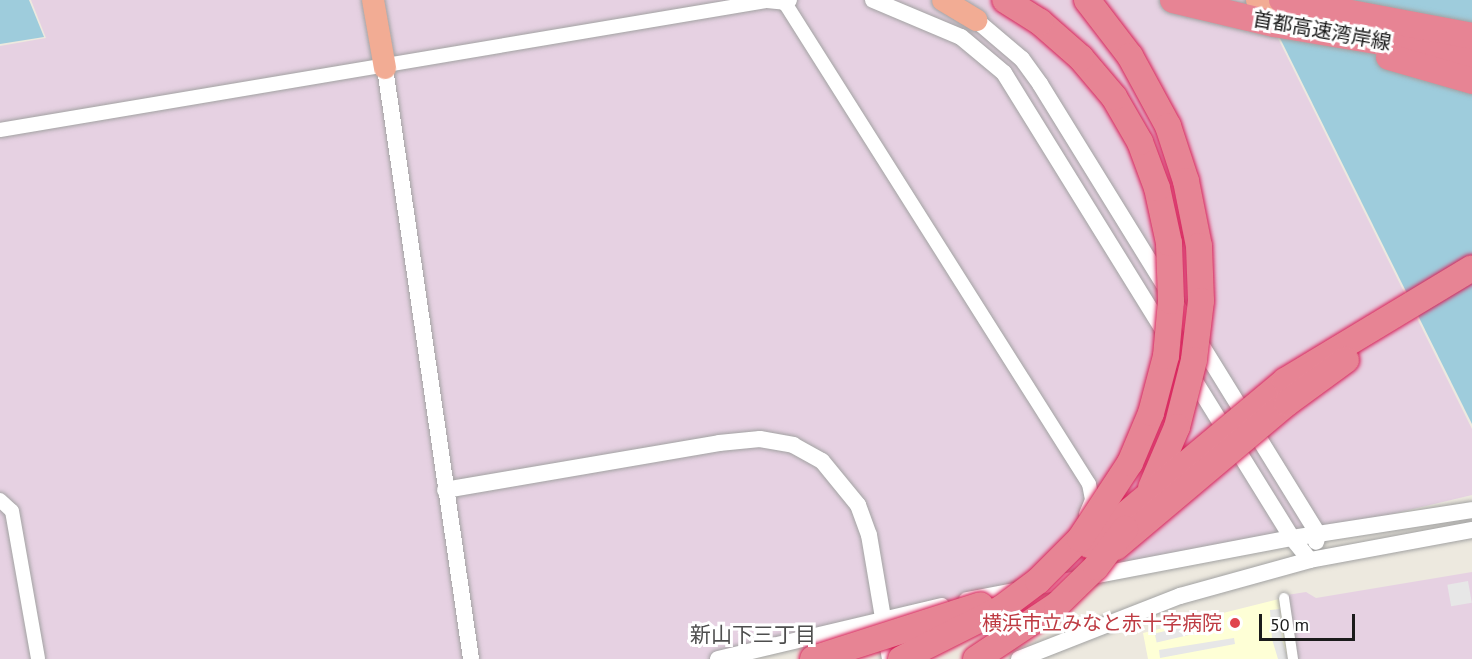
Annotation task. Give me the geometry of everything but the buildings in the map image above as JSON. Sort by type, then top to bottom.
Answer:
[{"type":"highway","points":[[372,0],[385,68]]},
{"type":"highway","points":[[943,0],[976,20]]},
{"type":"highway","points":[[901,659],[1002,608],[1038,581],[1080,539],[1115,490],[1142,438],[1166,356],[1171,301],[1169,243],[1157,188],[1140,142],[1114,98],[1082,58],[1040,22],[1005,0]]},
{"type":"highway","points":[[976,659],[1013,638],[1057,605],[1118,539],[1167,456],[1186,399],[1194,360],[1200,263],[1194,214],[1178,150],[1143,76],[1116,34],[1087,0]]},
{"type":"highway","name":"首都高速湾岸線","points":[[1173,0],[1274,24],[1472,57]]},
{"type":"highway","points":[[1257,0],[1472,35]]},
{"type":"highway","name":"首都高速湾岸線","points":[[1282,0],[1472,35]]},
{"type":"highway","points":[[1305,0],[1472,35]]},
{"type":"highway","points":[[1274,24],[1472,81]]},
{"type":"highway","points":[[813,659],[974,608],[1040,577],[1087,547],[1285,381],[1472,268]]},
{"type":"highway","points":[[934,659],[1048,596],[1101,559],[1336,366],[1472,284]]},
{"type":"street","points":[[873,0],[961,37],[1004,73],[1292,538],[1310,560]]},
{"type":"street","points":[[0,130],[385,68],[767,1],[787,2],[1089,484],[1090,506],[1069,551],[1070,578]]},
{"type":"street","points":[[976,20],[1007,45],[1040,84],[1318,534],[1310,560]]},
{"type":"street","points":[[385,68],[471,659]]},
{"type":"street","points":[[445,490],[719,443],[760,439],[793,446],[822,461],[858,505],[869,535],[890,659]]},
{"type":"street","points":[[0,500],[12,511],[38,659]]},
{"type":"street","points":[[718,659],[1070,578],[1292,538],[1472,510]]},
{"type":"street","points":[[1019,659],[1180,597],[1310,560],[1472,530]]},
{"type":"street","points":[[1284,598],[1293,659]]},
{"type":"shaded area","points":[[31,0],[1259,0],[1472,429],[1472,495],[1292,538],[721,659],[0,659],[0,46],[46,38]]},
{"type":"shaded area","points":[[1472,572],[1472,659],[1297,659],[1287,595],[1306,592],[1316,598]]},
{"type":"shaded area","points":[[1468,581],[1472,603],[1451,606],[1447,585]]},
{"type":"shaded area","name":"横浜市立みなと赤十字病院","points":[[1287,597],[1297,659],[1148,659],[1143,633]]},
{"type":"shaded area","points":[[1280,609],[1282,640],[1288,659],[1278,659],[1272,639],[1270,610]]},
{"type":"shaded area","points":[[1218,619],[1220,628],[1157,642],[1155,634]]},
{"type":"shaded area","points":[[1234,638],[1235,644],[1160,658],[1159,650]]},
{"type":"water","points":[[0,0],[29,0],[44,37],[0,44]]},
{"type":"water","points":[[1261,0],[1472,0],[1472,424]]},
{"type":"place","name":"横浜市立みなと赤十字病院","points":[[1235,623]]},
{"type":"district","name":"新山下三丁目","points":[[753,635]]}]
